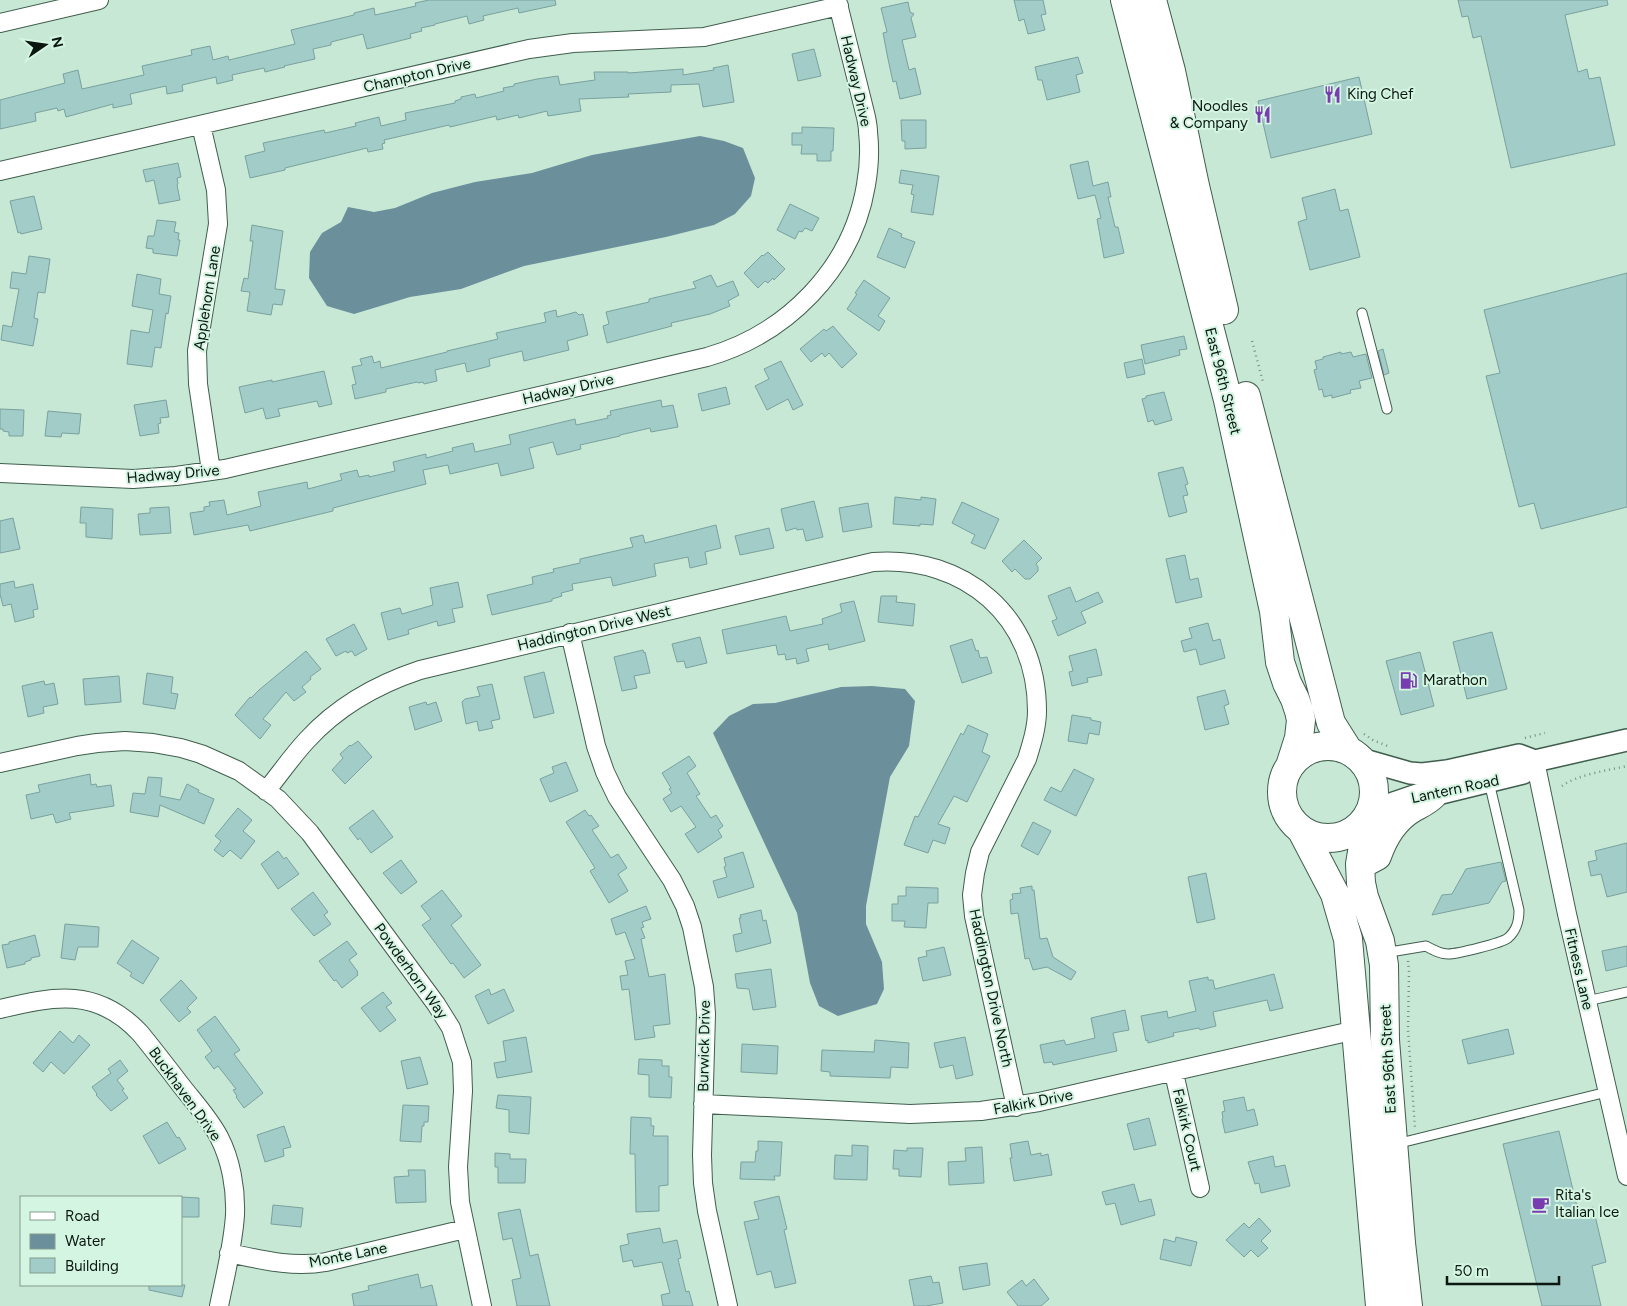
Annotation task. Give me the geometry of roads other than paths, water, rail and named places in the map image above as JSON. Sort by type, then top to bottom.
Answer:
[{"type":"main road","name":"East 96th Street","points":[[1125,0],[1228,400],[1274,610],[1280,662],[1300,711],[1299,738],[1291,763]]},
{"type":"main road","name":"East 96th Street","points":[[1152,0],[1171,72],[1197,195],[1233,346],[1314,661],[1331,723],[1356,746]]},
{"type":"main road","points":[[1318,746],[1356,746],[1370,771],[1374,786],[1374,802],[1369,814],[1358,828],[1345,836],[1316,837],[1302,830],[1291,820],[1282,799],[1281,791],[1284,776],[1291,763],[1303,752],[1318,746]]},
{"type":"main road","points":[[1360,864],[1377,856],[1386,835],[1400,818],[1426,802],[1433,795]]},
{"type":"main road","name":"East 96th Street","points":[[1369,814],[1360,864],[1361,883],[1364,897],[1378,934],[1382,953],[1385,983],[1384,1040],[1403,1270],[1408,1306]]},
{"type":"main road","name":"East 96th Street","points":[[1302,830],[1330,882],[1343,916],[1350,952],[1380,1306]]},
{"type":"street","points":[[0,23],[99,0]]},
{"type":"street","name":"Champton Drive","points":[[0,171],[536,48],[573,43],[704,37],[838,3]]},
{"type":"street","name":"Hadway Drive","points":[[0,473],[126,479],[162,478],[211,471],[707,356],[747,342],[777,324],[809,297],[823,281],[839,258],[861,207],[869,159],[866,117],[838,3]]},
{"type":"street","name":"Applehorn Lane","points":[[201,125],[216,190],[218,224],[197,351],[198,384],[211,471]]},
{"type":"street","name":"Haddington Drive West","points":[[266,791],[295,754],[324,723],[345,706],[375,688],[420,670],[873,562],[902,561],[923,564],[962,578]]},
{"type":"street","name":"Haddington Drive North","points":[[962,578],[981,590],[1014,626],[1024,645],[1036,684],[1037,712],[1035,732],[1031,746],[1027,759],[980,852],[972,894],[974,916],[1016,1107]]},
{"type":"street","name":"Burwick Drive","points":[[570,634],[596,746],[605,772],[621,803],[672,880],[685,906],[692,927],[704,987],[706,1014],[703,1183],[707,1211],[728,1306]]},
{"type":"street","name":"Lantern Road","points":[[1369,814],[1424,793],[1433,795],[1523,774],[1535,761],[1627,740]]},
{"type":"street","name":"Powderhorn Way","points":[[1,758],[97,743],[125,741],[181,748],[213,759],[239,771],[256,782],[278,799],[310,834],[436,1004],[451,1028],[462,1062],[463,1091],[458,1167],[460,1202],[482,1306]]},
{"type":"street","name":"Lantern Road","points":[[1356,746],[1410,773],[1422,774],[1447,771],[1519,754],[1535,761]]},
{"type":"street","name":"Fitness Lane","points":[[1535,761],[1627,1176]]},
{"type":"street","name":"Buckhaven Drive","points":[[0,1009],[45,999],[72,998],[100,1005],[113,1011],[130,1023],[144,1038],[209,1121],[219,1138],[230,1168],[234,1188],[235,1215],[230,1253],[219,1306]]},
{"type":"street","name":"Falkirk Drive","points":[[703,1104],[918,1114],[981,1112],[1016,1107],[1174,1073],[1356,1030]]},
{"type":"street","name":"Falkirk Court","points":[[1174,1073],[1200,1188]]},
{"type":"street","name":"Monte Lane","points":[[230,1253],[275,1263],[309,1264],[326,1262],[465,1229]]},
{"type":"lane","points":[[1362,313],[1387,409]]},
{"type":"lane","points":[[1382,953],[1426,946],[1434,951],[1449,954],[1504,941],[1516,929],[1518,910],[1489,782]]},
{"type":"lane","points":[[1587,1001],[1627,992]]},
{"type":"lane","points":[[1393,1144],[1608,1092]]},
{"type":"water","points":[[700,136],[724,141],[743,148],[755,178],[751,196],[735,214],[714,225],[666,237],[524,266],[461,289],[410,297],[354,314],[327,306],[309,278],[310,252],[322,233],[341,222],[348,207],[374,212],[395,208],[432,193],[475,182],[532,173],[592,155]]},
{"type":"water","points":[[872,686],[905,689],[915,701],[909,746],[890,777],[866,906],[866,924],[882,962],[884,989],[877,1004],[838,1016],[819,1006],[810,983],[797,913],[713,733],[729,716],[753,704],[775,703],[841,687]]},
{"type":"place","name":"King Chef","points":[[1333,94]]},
{"type":"place","name":"Noodles & Company","points":[[1262,115]]},
{"type":"place","name":"Marathon","points":[[1409,680]]},
{"type":"place","name":"Rita's Italian Ice","points":[[1541,1204]]}]
